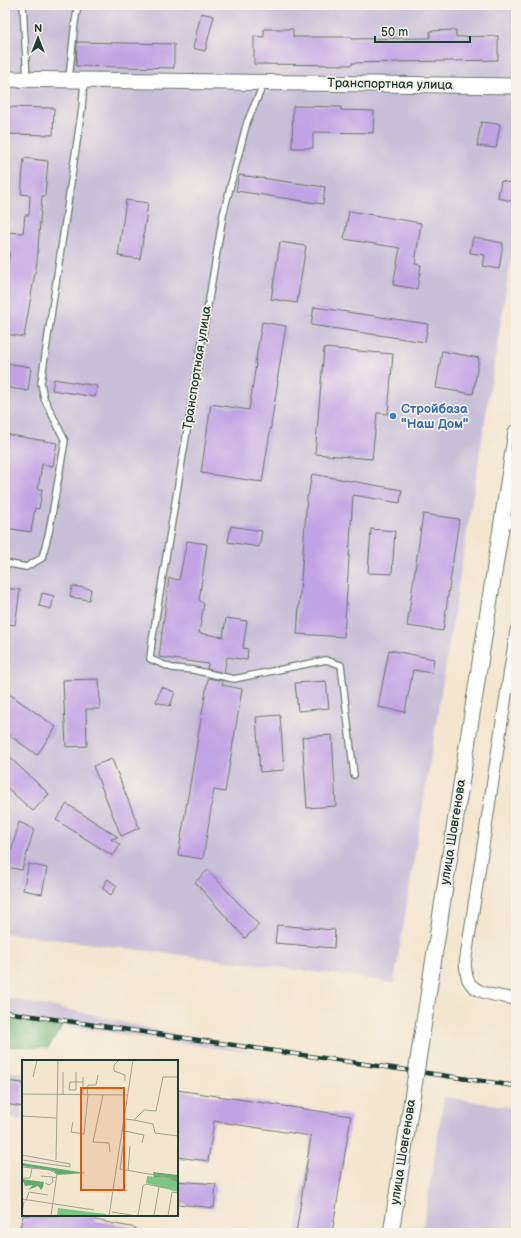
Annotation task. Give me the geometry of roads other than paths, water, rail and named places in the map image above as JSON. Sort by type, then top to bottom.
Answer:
[{"type":"street","name":"Транспортная улица","points":[[5,80],[516,86]]},
{"type":"street","name":"улица Шовгенова","points":[[390,1233],[467,746],[509,522],[516,432]]},
{"type":"street","points":[[516,630],[465,964],[467,979],[473,987],[491,994],[516,999]]},
{"type":"lane","points":[[23,5],[27,80]]},
{"type":"lane","points":[[69,80],[78,5]]},
{"type":"lane","points":[[5,563],[26,567],[42,558],[49,532],[65,441],[44,398],[41,383],[81,116],[84,80]]},
{"type":"lane","name":"Транспортная улица","points":[[264,83],[247,122],[223,215],[150,659],[172,668],[193,670],[234,679],[326,660],[341,665],[354,774]]},
{"type":"railway","points":[[5,1012],[516,1086]]},
{"type":"place","name":"Стройбаза \"Наш Дом\"","points":[[393,416]]}]
